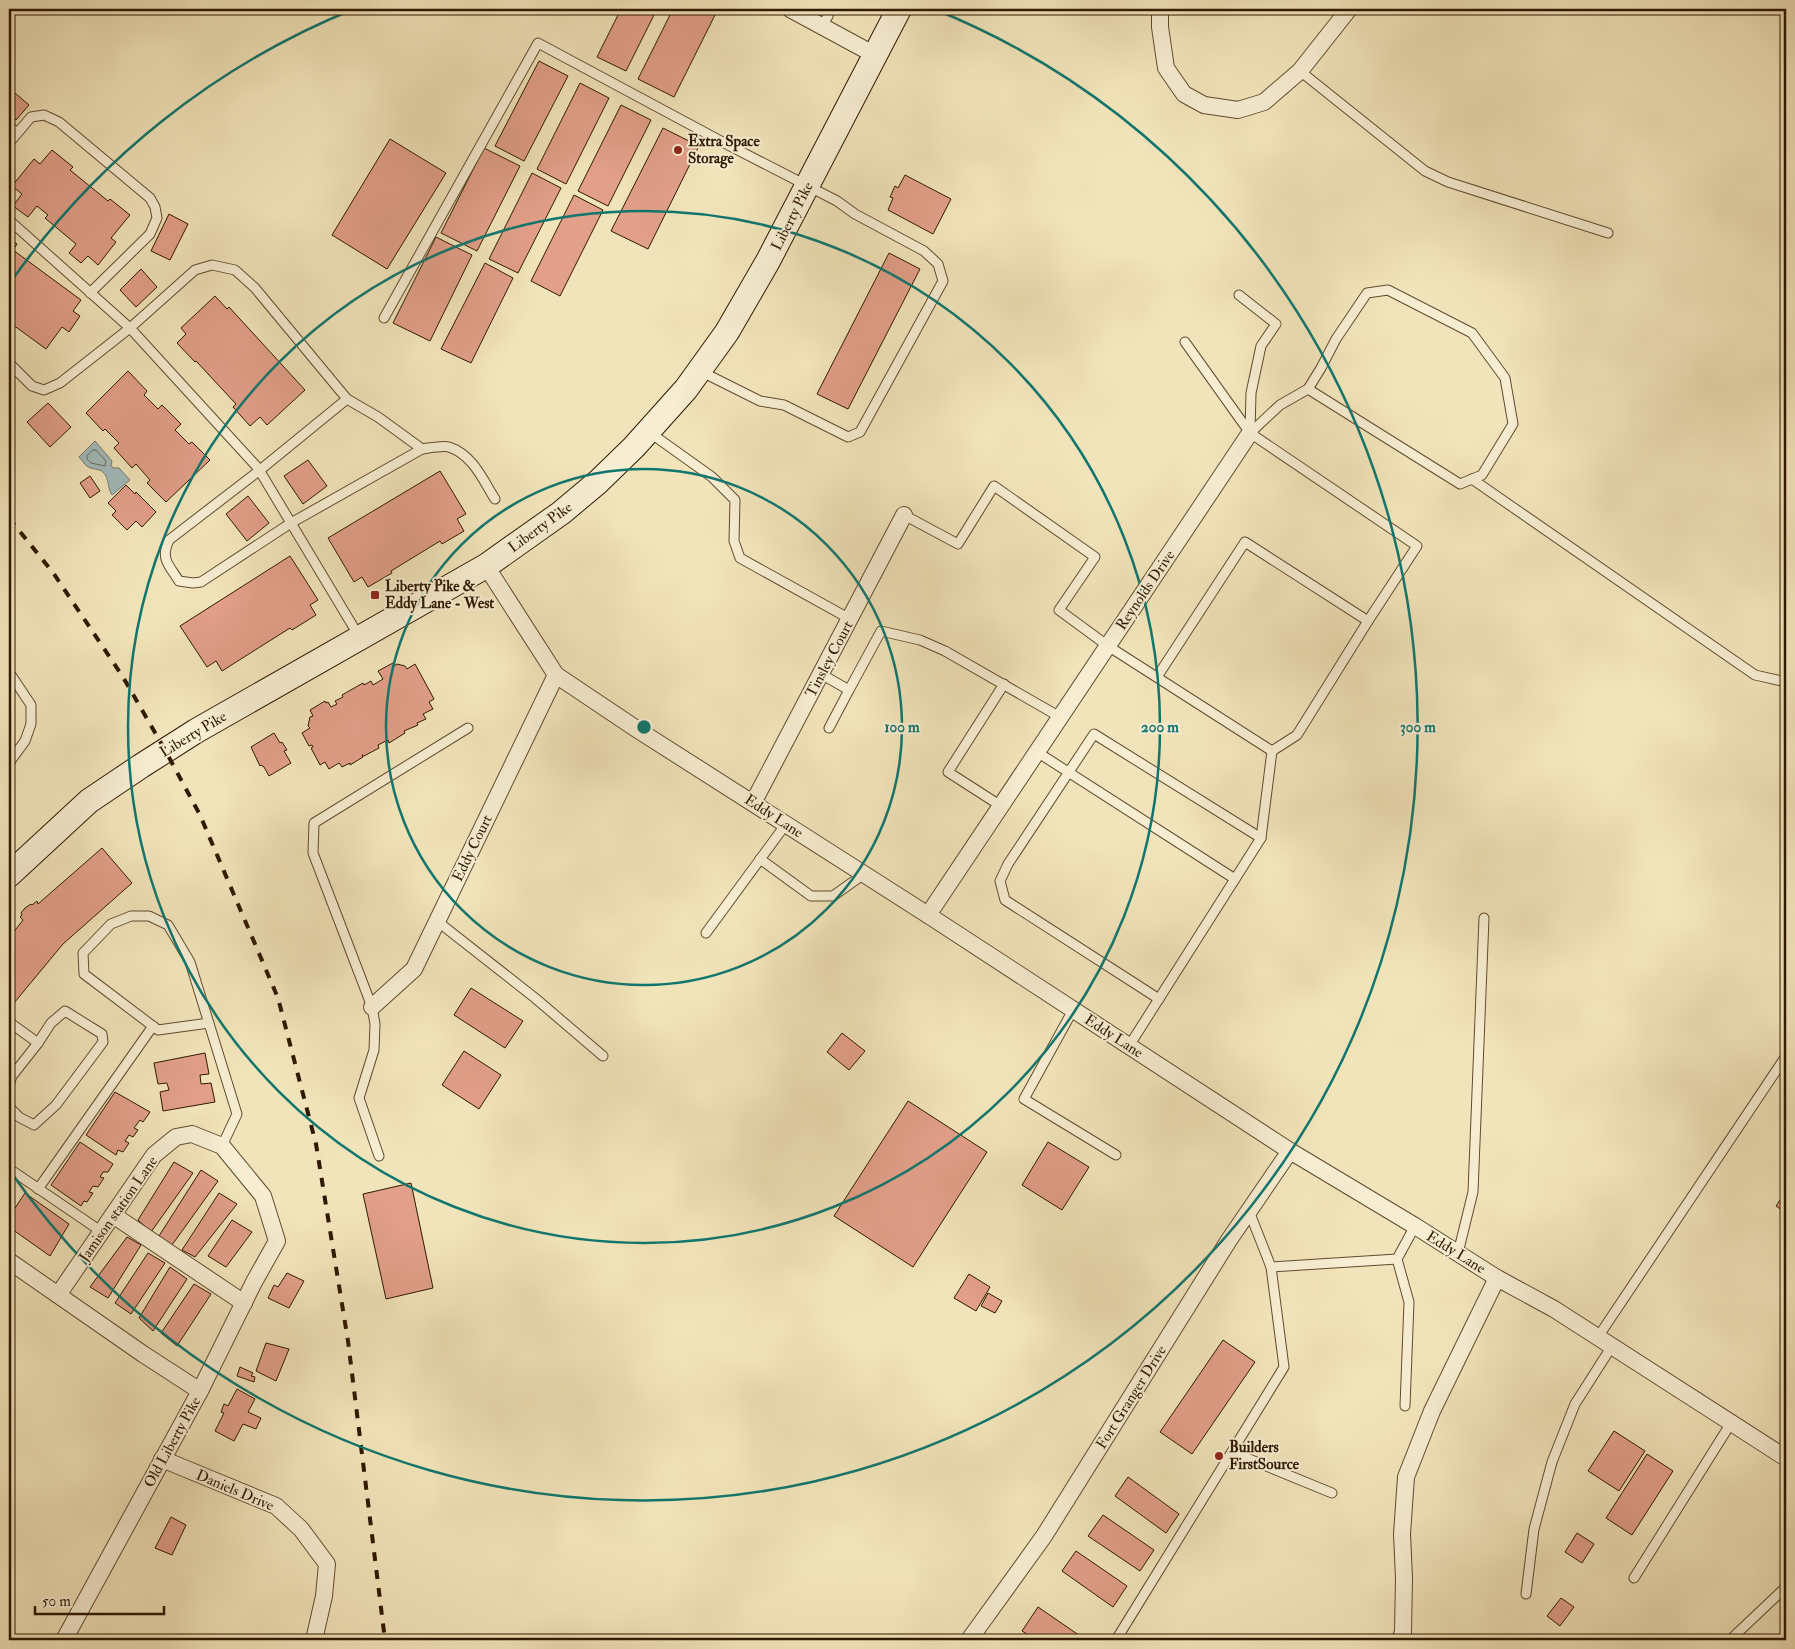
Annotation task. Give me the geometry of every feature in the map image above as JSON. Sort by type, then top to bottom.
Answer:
[{"type":"street","points":[[790,9],[875,55]]},
{"type":"street","name":"Liberty Pike","points":[[9,875],[89,801],[140,766],[196,731],[486,566],[561,513],[598,482],[648,432],[686,390],[726,332],[754,285],[807,187],[899,9]]},
{"type":"street","points":[[1160,9],[1160,27],[1166,68],[1184,94],[1204,105],[1238,110],[1264,102],[1300,71],[1349,9]]},
{"type":"street","name":"Reynolds Drive","points":[[928,915],[1250,433]]},
{"type":"street","name":"Tinsley Court","points":[[753,803],[904,515]]},
{"type":"street","name":"Eddy Lane","points":[[486,566],[556,675],[1290,1151],[1497,1278],[1554,1309],[1786,1458]]},
{"type":"street","name":"Eddy Court","points":[[372,1007],[414,969],[556,675]]},
{"type":"street","name":"Jamison station Lane","points":[[58,1295],[154,1156],[176,1136],[192,1134],[222,1146],[263,1196],[277,1241]]},
{"type":"street","name":"Fort Granger Drive","points":[[970,1640],[1044,1536],[1229,1240],[1290,1151]]},
{"type":"street","points":[[113,1215],[244,1303]]},
{"type":"street","name":"Old Liberty Pike","points":[[64,1640],[200,1391],[277,1241]]},
{"type":"street","points":[[9,1261],[200,1391]]},
{"type":"street","points":[[1400,1640],[1403,1632],[1404,1578],[1402,1534],[1406,1477],[1432,1412],[1497,1278]]},
{"type":"street","name":"Daniels Drive","points":[[162,1459],[276,1506],[301,1529],[327,1564],[324,1596],[314,1640]]},
{"type":"lane","points":[[822,26],[830,9]]},
{"type":"lane","points":[[384,318],[538,43],[807,187],[837,201],[855,214],[924,252],[938,264],[943,281],[860,432],[848,436],[784,404],[760,401],[699,371]]},
{"type":"lane","points":[[1300,71],[1425,171],[1448,182],[1608,233]]},
{"type":"lane","points":[[9,143],[31,118],[44,115],[60,122],[150,198],[155,207],[157,218],[150,234],[90,293]]},
{"type":"lane","points":[[9,126],[17,133]]},
{"type":"lane","points":[[9,220],[130,328],[260,470],[360,638]]},
{"type":"lane","points":[[9,363],[32,386],[44,390],[60,382],[130,328],[195,270],[212,264],[234,270],[255,288],[348,399],[378,417],[422,449]]},
{"type":"lane","points":[[1250,433],[1280,405],[1308,389],[1336,339],[1367,293],[1388,290],[1472,333],[1505,378],[1513,424],[1482,475],[1460,484],[1308,389]]},
{"type":"lane","points":[[1239,294],[1276,324],[1261,346],[1251,393],[1250,433]]},
{"type":"lane","points":[[1185,342],[1250,433],[1417,546],[1297,736],[1272,751]]},
{"type":"lane","points":[[348,399],[169,540],[164,550],[165,560],[179,580],[193,584],[201,582],[291,523],[422,449],[448,447],[463,454],[472,462],[495,499]]},
{"type":"lane","points":[[648,432],[712,477],[735,500],[734,541],[740,558],[850,619]]},
{"type":"lane","points":[[1472,479],[1755,675],[1786,682]]},
{"type":"lane","points":[[904,515],[958,544],[994,486],[1095,557],[1059,610],[1108,646],[1272,751]]},
{"type":"lane","points":[[1157,677],[1245,542],[1368,621]]},
{"type":"lane","points":[[829,728],[881,631],[920,640],[945,651],[1060,717]]},
{"type":"lane","points":[[9,672],[32,704],[31,724],[24,741],[9,762]]},
{"type":"lane","points":[[820,674],[849,690]]},
{"type":"lane","points":[[1001,806],[948,772],[1004,684]]},
{"type":"lane","points":[[379,1156],[360,1098],[374,1050],[375,1024],[372,1007],[313,853],[314,823],[468,728]]},
{"type":"lane","points":[[1159,999],[1005,900],[1000,881],[1008,864],[1094,734],[1261,838]]},
{"type":"lane","points":[[1129,1046],[1261,838],[1272,751]]},
{"type":"lane","points":[[1037,752],[1235,879]]},
{"type":"lane","points":[[706,933],[786,824]]},
{"type":"lane","points":[[760,859],[811,896],[833,896],[864,874]]},
{"type":"lane","points":[[209,1023],[158,1030],[84,974],[83,953],[111,924],[131,916],[149,916],[168,925],[190,962],[209,1023],[237,1114],[222,1146]]},
{"type":"lane","points":[[1458,1253],[1473,1192],[1484,918]]},
{"type":"lane","points":[[437,921],[535,998],[603,1056]]},
{"type":"lane","points":[[1073,1010],[1024,1099],[1116,1156]]},
{"type":"lane","points":[[9,1085],[12,1076],[51,1023],[66,1011],[102,1034],[103,1042],[56,1105],[34,1125],[19,1117],[9,1107]]},
{"type":"lane","points":[[9,1022],[38,1043]]},
{"type":"lane","points":[[38,1189],[153,1026]]},
{"type":"lane","points":[[1598,1337],[1786,1056]]},
{"type":"lane","points":[[9,1180],[14,1172],[102,1232]]},
{"type":"lane","points":[[1116,1640],[1284,1367],[1271,1267],[1249,1210]]},
{"type":"lane","points":[[1405,1406],[1409,1302],[1397,1259],[1415,1226]]},
{"type":"lane","points":[[1271,1267],[1397,1259]]},
{"type":"lane","points":[[1526,1594],[1534,1529],[1552,1462],[1575,1404],[1612,1346]]},
{"type":"lane","points":[[1634,1578],[1731,1422]]},
{"type":"lane","points":[[1232,1452],[1332,1493]]},
{"type":"lane","points":[[1730,1640],[1786,1587]]},
{"type":"water","points":[[95,441],[112,461],[111,465],[113,468],[119,468],[130,480],[112,495],[107,478],[103,472],[89,467],[79,457]]},
{"type":"building","points":[[621,9],[657,9],[626,71],[597,57]]},
{"type":"building","points":[[673,9],[712,9],[717,11],[674,97],[638,79]]},
{"type":"building","points":[[539,61],[568,76],[524,161],[495,146]]},
{"type":"building","points":[[580,83],[609,98],[566,184],[537,169]]},
{"type":"building","points":[[9,88],[29,105],[16,120],[9,114]]},
{"type":"building","points":[[621,105],[651,120],[608,206],[578,191]]},
{"type":"building","points":[[663,128],[699,146],[648,249],[611,231]]},
{"type":"building","points":[[390,139],[446,173],[387,269],[332,235]]},
{"type":"building","points":[[484,148],[520,166],[477,251],[441,233]]},
{"type":"building","points":[[52,150],[73,167],[70,170],[108,201],[110,199],[130,215],[111,238],[116,242],[98,265],[88,256],[81,263],[69,253],[76,244],[45,218],[48,215],[37,206],[28,217],[13,206],[22,194],[12,186],[34,159],[40,164]]},
{"type":"building","points":[[532,173],[561,188],[518,273],[489,259]]},
{"type":"building","points":[[905,175],[951,199],[933,234],[888,210],[893,198],[890,197],[895,186],[898,188]]},
{"type":"building","points":[[574,195],[603,210],[560,296],[531,281]]},
{"type":"building","points":[[169,214],[188,224],[170,260],[151,251]]},
{"type":"building","points":[[436,237],[472,255],[430,341],[393,323]]},
{"type":"building","points":[[9,238],[17,244],[13,250],[81,300],[73,311],[80,316],[69,332],[62,327],[46,349],[9,322]]},
{"type":"building","points":[[889,253],[920,269],[848,409],[817,394]]},
{"type":"building","points":[[485,263],[513,278],[471,363],[441,349]]},
{"type":"building","points":[[141,269],[157,287],[136,307],[120,290]]},
{"type":"building","points":[[215,296],[227,309],[229,307],[305,390],[267,425],[260,417],[250,426],[233,407],[236,404],[177,343],[186,334],[181,328]]},
{"type":"building","points":[[128,371],[147,391],[144,395],[158,409],[162,405],[181,424],[175,430],[189,444],[192,442],[210,460],[166,502],[147,483],[150,480],[136,464],[132,468],[114,448],[119,443],[105,429],[103,431],[86,413]]},
{"type":"building","points":[[48,403],[71,427],[50,447],[27,422]]},
{"type":"building","points":[[308,460],[327,486],[303,504],[284,476]]},
{"type":"building","points":[[440,471],[466,514],[457,519],[464,531],[442,544],[440,541],[368,587],[362,577],[354,582],[328,538]]},
{"type":"building","points":[[90,476],[100,491],[90,498],[80,483]]},
{"type":"building","points":[[126,485],[156,512],[142,527],[136,521],[127,530],[112,515],[116,511],[108,503]]},
{"type":"building","points":[[248,496],[269,523],[247,541],[226,514]]},
{"type":"building","points":[[290,556],[318,600],[310,605],[316,615],[292,630],[290,628],[222,671],[216,661],[207,667],[180,626]]},
{"type":"building","points":[[393,663],[394,666],[397,664],[405,666],[407,669],[415,664],[434,699],[429,702],[433,709],[423,714],[426,719],[404,731],[405,733],[389,743],[388,740],[378,745],[379,748],[364,756],[362,755],[363,757],[350,765],[350,763],[342,767],[339,763],[329,769],[325,762],[320,765],[311,748],[313,747],[312,745],[309,746],[302,733],[310,728],[308,726],[310,717],[313,716],[310,710],[325,701],[331,707],[337,704],[335,701],[343,697],[342,695],[363,683],[364,685],[371,681],[373,685],[383,679],[378,671]]},
{"type":"building","points":[[274,733],[287,750],[284,751],[291,763],[269,776],[264,767],[260,766],[251,747]]},
{"type":"building","points":[[102,848],[132,883],[63,944],[14,1003],[9,999],[9,938],[23,920],[20,917],[21,913],[31,904],[37,901],[38,904]]},
{"type":"building","points":[[471,988],[523,1021],[505,1048],[454,1015]]},
{"type":"building","points":[[842,1033],[865,1051],[849,1070],[827,1052]]},
{"type":"building","points":[[464,1051],[501,1075],[479,1109],[442,1085]]},
{"type":"building","points":[[205,1053],[209,1074],[200,1075],[201,1084],[211,1083],[215,1102],[163,1111],[160,1092],[169,1090],[167,1083],[158,1084],[154,1063]]},
{"type":"building","points":[[115,1092],[150,1112],[143,1122],[140,1120],[134,1128],[138,1130],[133,1137],[129,1135],[125,1141],[129,1143],[123,1152],[118,1150],[116,1155],[86,1135]]},
{"type":"building","points":[[908,1101],[987,1152],[913,1267],[834,1216]]},
{"type":"building","points":[[80,1142],[113,1164],[108,1172],[103,1172],[100,1177],[104,1178],[98,1187],[93,1186],[89,1192],[93,1193],[87,1202],[84,1201],[81,1206],[51,1185]]},
{"type":"building","points":[[1048,1142],[1089,1167],[1062,1210],[1022,1185]]},
{"type":"building","points":[[174,1162],[193,1173],[151,1232],[138,1220]]},
{"type":"building","points":[[201,1170],[218,1181],[172,1245],[159,1236]]},
{"type":"building","points":[[411,1183],[433,1288],[386,1299],[363,1194]]},
{"type":"building","points":[[1786,1191],[1786,1213],[1776,1206]]},
{"type":"building","points":[[25,1193],[69,1224],[50,1256],[9,1227],[9,1217]]},
{"type":"building","points":[[219,1193],[237,1204],[195,1257],[182,1250]]},
{"type":"building","points":[[232,1220],[252,1232],[226,1267],[208,1256]]},
{"type":"building","points":[[127,1237],[141,1245],[108,1298],[90,1287]]},
{"type":"building","points":[[148,1253],[165,1263],[131,1314],[115,1303]]},
{"type":"building","points":[[170,1267],[187,1279],[153,1331],[139,1318]]},
{"type":"building","points":[[287,1273],[304,1281],[289,1308],[268,1298],[274,1285],[278,1287]]},
{"type":"building","points":[[969,1274],[990,1287],[976,1311],[954,1298]]},
{"type":"building","points":[[194,1284],[211,1294],[177,1346],[161,1333]]},
{"type":"building","points":[[988,1293],[1002,1301],[995,1313],[981,1306]]},
{"type":"building","points":[[1223,1340],[1255,1362],[1192,1454],[1160,1432]]},
{"type":"building","points":[[266,1343],[289,1349],[276,1381],[256,1371]]},
{"type":"building","points":[[240,1367],[253,1373],[251,1376],[255,1377],[254,1382],[237,1376]]},
{"type":"building","points":[[237,1389],[255,1399],[248,1412],[261,1418],[256,1429],[243,1424],[234,1441],[215,1431],[224,1413],[221,1412],[224,1404],[228,1406]]},
{"type":"building","points":[[1614,1431],[1645,1451],[1619,1491],[1588,1471]]},
{"type":"building","points":[[1647,1454],[1673,1471],[1632,1535],[1606,1518]]},
{"type":"building","points":[[1128,1477],[1179,1514],[1166,1533],[1115,1496]]},
{"type":"building","points":[[1103,1515],[1154,1550],[1140,1571],[1088,1536]]},
{"type":"building","points":[[171,1517],[186,1525],[172,1555],[155,1548]]},
{"type":"building","points":[[1577,1533],[1594,1544],[1582,1563],[1565,1552]]},
{"type":"building","points":[[1076,1551],[1127,1586],[1113,1607],[1062,1571]]},
{"type":"building","points":[[1561,1598],[1574,1607],[1560,1626],[1547,1616]]},
{"type":"building","points":[[1038,1607],[1086,1640],[1036,1640],[1022,1631]]},
{"type":"railway","points":[[9,518],[54,574],[123,677],[165,750],[200,815],[278,998],[316,1144],[348,1341],[385,1640]]},
{"type":"place","name":"Extra Space Storage","points":[[678,150]]},
{"type":"place","name":"Liberty Pike & Eddy Lane - West","points":[[375,595]]},
{"type":"place","name":"Builders FirstSource","points":[[1219,1456]]}]
